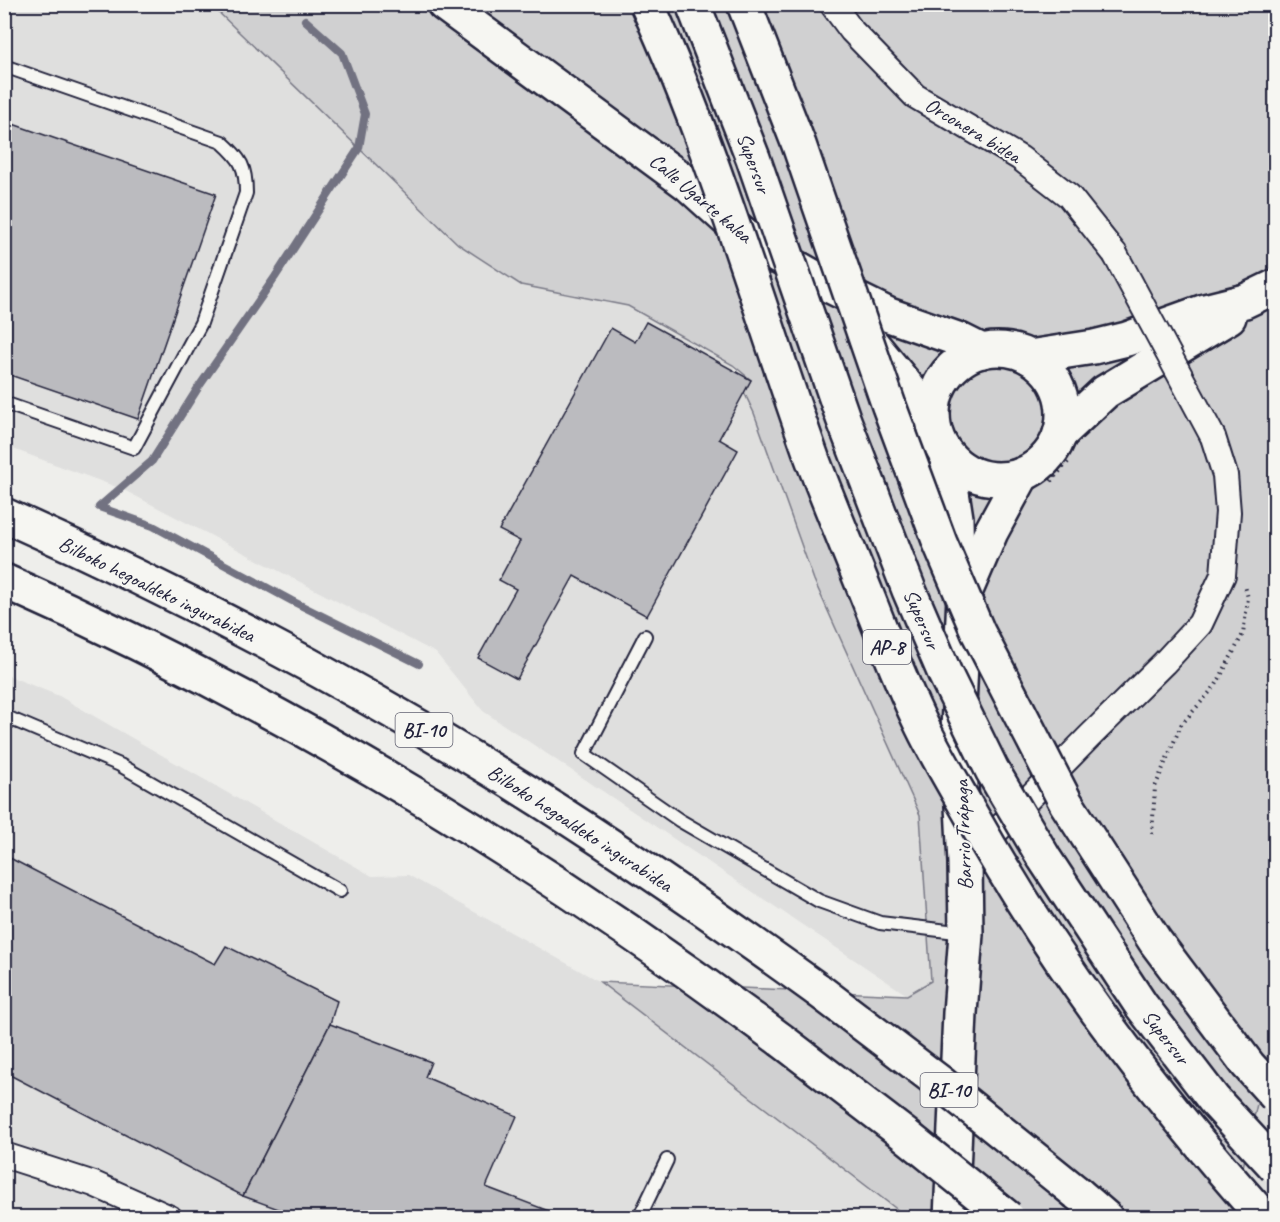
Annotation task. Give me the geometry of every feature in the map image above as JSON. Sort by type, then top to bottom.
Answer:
[{"type":"main road","name":"Calle Ugarte kalea","points":[[444,4],[688,184],[752,242],[824,283],[889,315],[960,340],[982,351]]},
{"type":"main road","name":"AP-8","points":[[647,4],[711,161],[813,460],[891,658],[923,728],[1002,869],[1040,931],[1119,1044],[1218,1166],[1264,1218]]},
{"type":"main road","name":"Supersur","points":[[693,4],[753,158],[839,407],[909,590],[945,674],[992,770],[1044,858],[1141,1005],[1214,1100],[1275,1167]]},
{"type":"main road","points":[[744,4],[799,145],[940,543],[978,633],[1066,803],[1155,941],[1248,1065],[1275,1095]]},
{"type":"main road","points":[[824,283],[933,418]]},
{"type":"main road","points":[[1029,357],[1094,347],[1127,339],[1205,311],[1245,301],[1275,286]]},
{"type":"main road","points":[[964,595],[991,532],[1036,478],[1038,465],[1051,451],[1066,446],[1105,392],[1135,372],[1226,321],[1245,301]]},
{"type":"main road","points":[[1036,478],[980,477],[962,468],[946,454],[937,437],[933,418],[936,395],[945,375],[962,360],[982,351],[998,348],[1014,350],[1029,357],[1047,371],[1059,390],[1066,446]]},
{"type":"main road","name":"Barrio Trápaga","points":[[946,454],[956,518],[957,565],[964,595],[958,730],[966,934],[960,1013],[951,1218]]},
{"type":"main road","name":"Bilboko hegoaldeko ingurabidea","points":[[4,515],[74,546],[340,682],[429,733],[595,835],[818,990],[943,1085],[1106,1218]]},
{"type":"main road","name":"BI-10","points":[[4,581],[115,633],[241,697],[399,785],[562,885],[692,973],[904,1134],[1008,1218]]},
{"type":"street","name":"Orconera bidea","points":[[832,4],[852,31],[915,96],[1020,158],[1069,196],[1115,254],[1213,437],[1225,475],[1228,512],[1223,575],[1200,624],[965,863]]},
{"type":"street","points":[[4,1155],[94,1184],[170,1218]]},
{"type":"lane","points":[[4,66],[222,142],[237,156],[246,174],[246,193],[201,323],[134,448],[4,403]]},
{"type":"lane","points":[[645,636],[584,753],[679,820],[819,901],[880,922],[966,934]]},
{"type":"lane","points":[[4,716],[120,765],[340,891]]},
{"type":"lane","points":[[639,1218],[667,1160]]},
{"type":"path","points":[[1036,478],[1066,446]]},
{"type":"path","points":[[1152,834],[1155,787],[1181,725],[1216,685],[1243,634],[1248,598],[1243,577]]},
{"type":"shaded area","points":[[4,5],[211,5],[458,244],[521,285],[628,305],[733,365],[754,413],[814,580],[920,815],[931,981],[907,995],[483,711],[436,653],[122,489],[5,446]]},
{"type":"shaded area","points":[[211,5],[1275,5],[1276,1018],[1232,1217],[907,1217],[600,982],[907,995],[931,981],[920,815],[814,580],[754,413],[744,392],[751,380],[733,365],[628,306],[521,285],[458,244]]},
{"type":"shaded area","points":[[4,674],[59,696],[372,876],[408,875],[600,982],[907,1217],[5,1217]]},
{"type":"shaded area","points":[[1275,1018],[1275,1217],[1232,1218]]},
{"type":"building","points":[[4,121],[216,194],[138,419],[4,373]]},
{"type":"building","points":[[646,322],[751,380],[719,439],[738,450],[647,616],[574,576],[517,679],[478,658],[516,589],[499,580],[520,541],[499,530],[611,328],[635,342]]},
{"type":"building","points":[[4,855],[215,964],[226,946],[337,1001],[330,1024],[243,1196],[4,1072]]},
{"type":"building","points":[[330,1024],[431,1062],[425,1077],[517,1116],[486,1187],[567,1218],[303,1218],[243,1196]]},
{"type":"waterway","points":[[305,20],[342,53],[365,114],[359,148],[275,277],[198,388],[152,461],[99,507],[153,526],[292,601],[419,664]]}]
